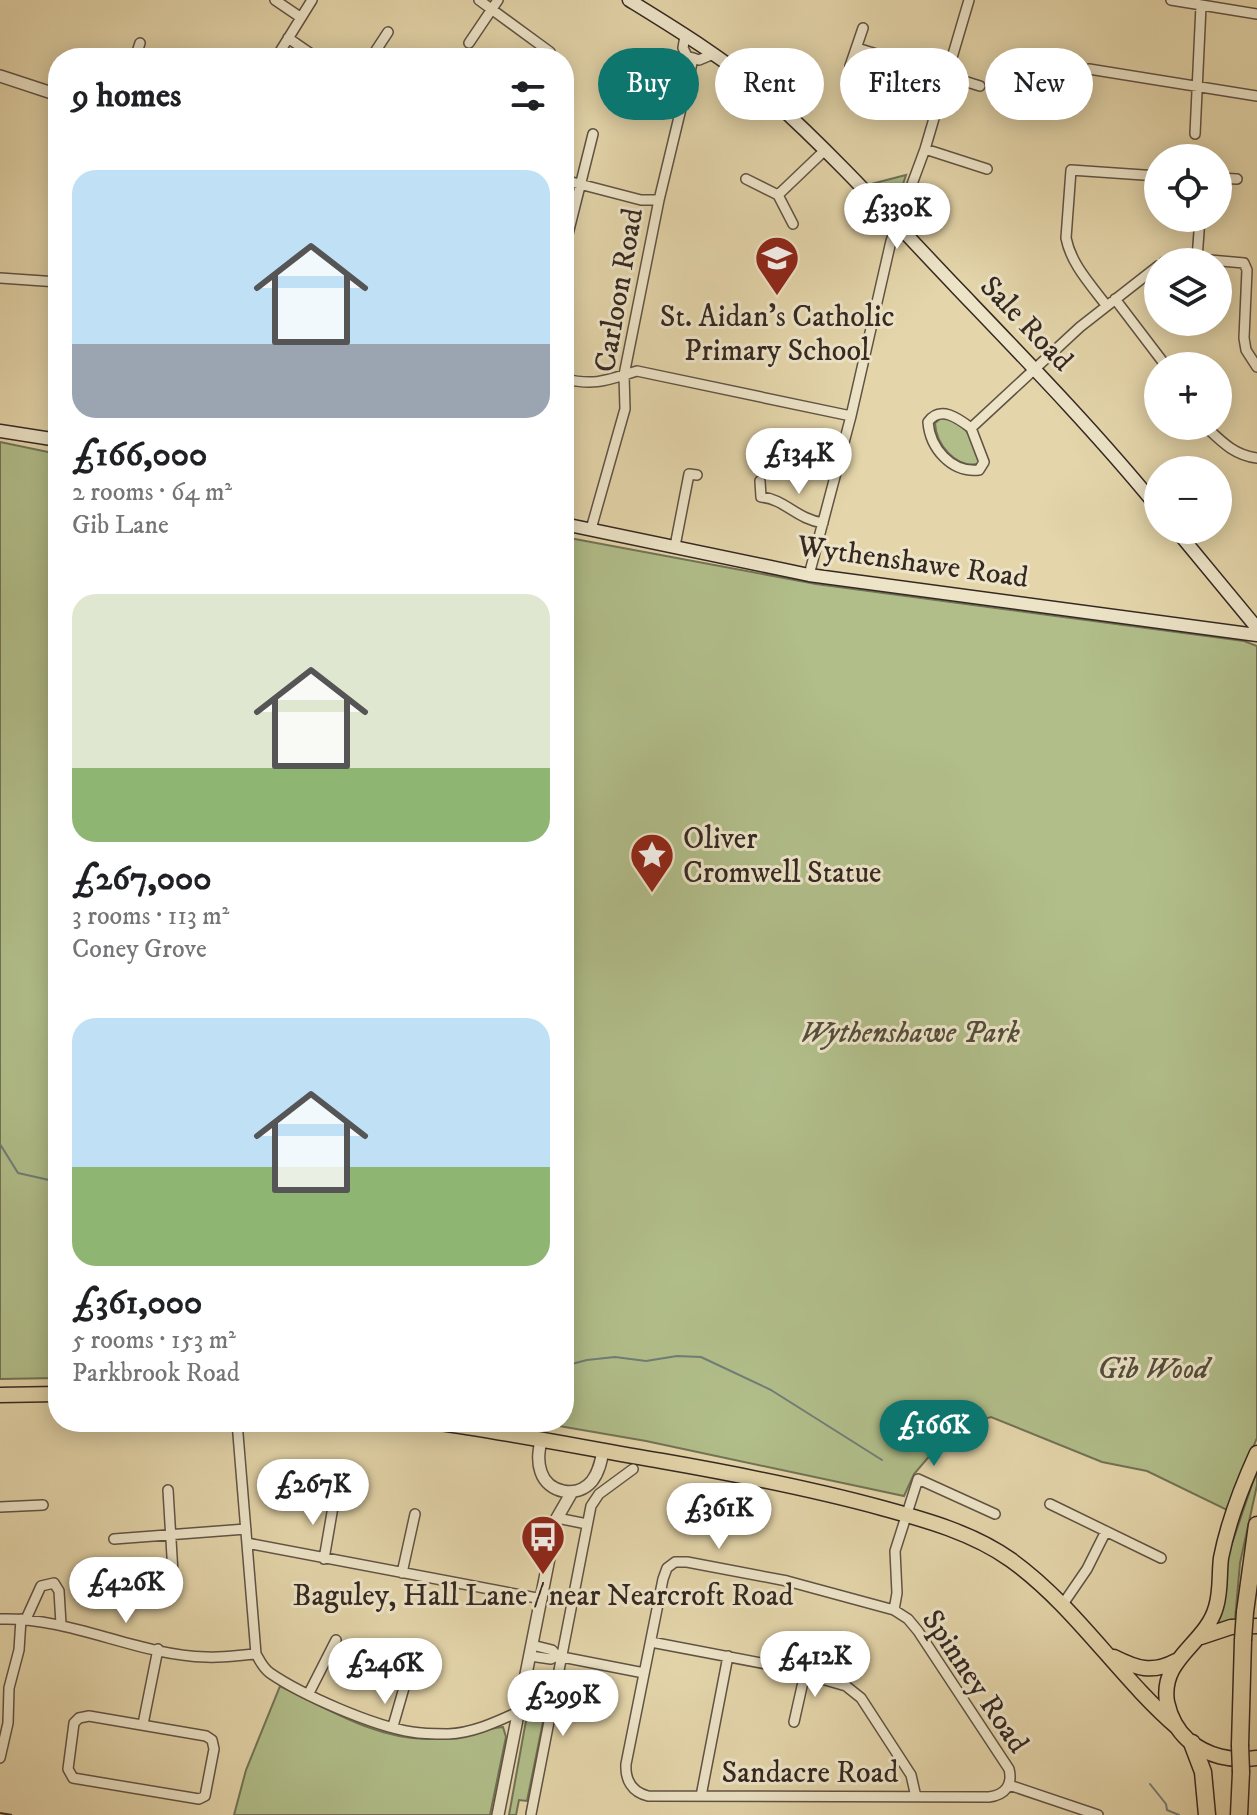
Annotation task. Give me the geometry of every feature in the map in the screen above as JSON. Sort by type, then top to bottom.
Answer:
[{"type":"highway","points":[[0,1395],[48,1394]]},
{"type":"highway","points":[[493,1432],[778,1482],[951,1530],[983,1544],[1021,1568],[1063,1604],[1138,1690],[1192,1743],[1213,1755],[1229,1759],[1257,1758]]},
{"type":"highway","points":[[1178,1728],[1170,1713],[1167,1682],[1176,1661],[1210,1623],[1216,1608],[1228,1527],[1257,1453]]},
{"type":"highway","points":[[1239,1815],[1243,1640],[1257,1525]]},
{"type":"highway","points":[[1197,1639],[1231,1627],[1257,1626]]},
{"type":"highway","points":[[1110,1655],[1143,1669],[1154,1669],[1176,1661]]},
{"type":"highway","points":[[1192,1743],[1200,1763],[1207,1815]]},
{"type":"main road","name":"Sale Road","points":[[629,0],[770,98],[1106,444],[1144,491]]},
{"type":"main road","points":[[0,431],[48,438]]},
{"type":"main road","name":"Wythenshawe Road","points":[[574,526],[809,575],[1257,635]]},
{"type":"main road","points":[[1188,544],[1257,628]]},
{"type":"street","points":[[275,0],[300,17]]},
{"type":"street","points":[[282,48],[312,0]]},
{"type":"street","points":[[479,0],[495,4],[545,48]]},
{"type":"street","points":[[954,48],[969,0]]},
{"type":"street","points":[[1171,0],[1257,14]]},
{"type":"street","points":[[469,43],[495,4]]},
{"type":"street","points":[[1195,134],[1201,6]]},
{"type":"street","points":[[857,48],[863,28]]},
{"type":"street","points":[[378,48],[388,32]]},
{"type":"street","points":[[683,48],[685,36]]},
{"type":"street","points":[[288,38],[302,48]]},
{"type":"street","points":[[138,48],[140,43]]},
{"type":"street","points":[[699,60],[711,55]]},
{"type":"street","points":[[1093,70],[1257,96]]},
{"type":"street","points":[[0,76],[48,92]]},
{"type":"street","points":[[969,82],[980,86]]},
{"type":"street","name":"Carloon Road","points":[[591,529],[625,409],[624,375],[678,120]]},
{"type":"street","points":[[809,575],[851,416],[896,225],[933,120]]},
{"type":"street","points":[[574,212],[593,134]]},
{"type":"street","points":[[925,149],[987,169]]},
{"type":"street","points":[[778,195],[823,152]]},
{"type":"street","points":[[1144,175],[1071,170],[1066,238],[1076,265],[1154,352]]},
{"type":"street","points":[[746,179],[778,195],[793,224]]},
{"type":"street","points":[[1232,179],[1237,179]]},
{"type":"street","points":[[574,183],[641,200],[659,200]]},
{"type":"street","points":[[1232,262],[1244,263],[1247,270],[1246,350],[1257,367]]},
{"type":"street","points":[[971,428],[1111,302],[1144,277]]},
{"type":"street","points":[[0,278],[48,281]]},
{"type":"street","points":[[574,380],[595,383],[637,371],[851,416]]},
{"type":"street","points":[[941,413],[971,428],[983,457],[983,466],[974,471],[963,469],[934,447],[928,422],[941,413]]},
{"type":"street","points":[[1220,440],[1243,457],[1257,458]]},
{"type":"street","points":[[675,546],[689,473]]},
{"type":"street","points":[[760,481],[761,497],[783,504],[807,520],[823,523]]},
{"type":"street","points":[[238,1432],[256,1654],[268,1672],[359,1715],[411,1732],[452,1734],[481,1728],[518,1712]]},
{"type":"street","points":[[541,1440],[541,1473],[548,1484],[556,1489],[572,1492],[592,1481],[603,1451]]},
{"type":"street","points":[[531,1814],[559,1656],[587,1524],[595,1497],[633,1469]]},
{"type":"street","points":[[531,1650],[551,1659],[559,1656],[644,1673],[665,1572],[678,1561],[787,1581],[894,1610],[897,1593],[895,1551],[918,1479],[995,1514]]},
{"type":"street","points":[[498,1815],[558,1516],[556,1489]]},
{"type":"street","points":[[168,1490],[174,1590]]},
{"type":"street","points":[[558,1516],[572,1492]]},
{"type":"street","points":[[324,1559],[334,1501]]},
{"type":"street","points":[[1050,1504],[1161,1558]]},
{"type":"street","points":[[0,1507],[43,1505]]},
{"type":"street","points":[[402,1573],[415,1514]]},
{"type":"street","points":[[558,1516],[587,1524]]},
{"type":"street","points":[[114,1539],[246,1529]]},
{"type":"street","points":[[1063,1604],[1087,1569],[1106,1531]]},
{"type":"street","points":[[247,1543],[542,1599]]},
{"type":"street","points":[[0,1758],[8,1723],[9,1688],[24,1619],[41,1586],[49,1582],[58,1586],[61,1624]]},
{"type":"street","name":"Spinney Road","points":[[894,1610],[908,1619],[918,1631],[1009,1769],[1009,1785]]},
{"type":"street","points":[[0,1619],[61,1624],[158,1649],[204,1657],[256,1654]]},
{"type":"street","points":[[309,1693],[336,1640]]},
{"type":"street","points":[[651,1642],[805,1673],[846,1686],[861,1698],[911,1775],[916,1797]]},
{"type":"street","points":[[143,1724],[158,1649]]},
{"type":"street","points":[[701,1796],[728,1656]]},
{"type":"street","points":[[393,1726],[410,1667]]},
{"type":"street","name":"Sandacre Road","points":[[644,1673],[626,1764],[626,1778],[643,1795],[995,1796],[1003,1793],[1009,1785]]},
{"type":"street","points":[[794,1722],[805,1673]]},
{"type":"street","points":[[89,1716],[143,1724],[206,1736],[212,1740],[214,1749],[205,1796],[199,1799],[78,1780],[69,1774],[74,1723],[79,1718],[89,1716]]},
{"type":"street","points":[[1009,1785],[1098,1815]]},
{"type":"green space","points":[[906,175],[897,202],[889,202],[871,184]]},
{"type":"green space","points":[[942,417],[957,423],[967,432],[980,460],[978,464],[962,462],[948,453],[936,431],[935,423]]},
{"type":"green space","points":[[0,442],[48,452],[48,1378],[0,1379]]},
{"type":"green space","name":"Wythenshawe Park","points":[[574,539],[816,584],[1244,641],[1257,646],[1257,1438],[1227,1510],[1147,1471],[1102,1462],[991,1417],[968,1424],[932,1453],[914,1474],[904,1496],[574,1429]]},
{"type":"green space","points":[[1257,1470],[1257,1485],[1240,1563],[1235,1620],[1215,1624],[1228,1555]]},
{"type":"green space","points":[[280,1686],[352,1721],[410,1738],[440,1738],[503,1727],[506,1737],[490,1815],[234,1815],[246,1770]]},
{"type":"green space","points":[[529,1704],[546,1707],[527,1801],[519,1800],[516,1815],[509,1815]]},
{"type":"waterway","points":[[0,1144],[18,1173],[48,1180]]},
{"type":"waterway","points":[[574,1363],[615,1357],[646,1361],[677,1356],[701,1357],[771,1390],[882,1460]]},
{"type":"waterway","points":[[1150,1784],[1166,1804],[1167,1810],[1179,1815]]},
{"type":"railway","points":[[0,1813],[12,1815]]},
{"type":"place","name":"St. Aidan's Catholic Primary School","points":[[777,297]]},
{"type":"place","name":"Oliver Cromwell Statue","points":[[652,894]]},
{"type":"place","name":"Baguley, Hall Lane / near Nearcroft Road","points":[[543,1576]]},
{"type":"park label","name":"Gib Wood","points":[[1153,1368]]}]
